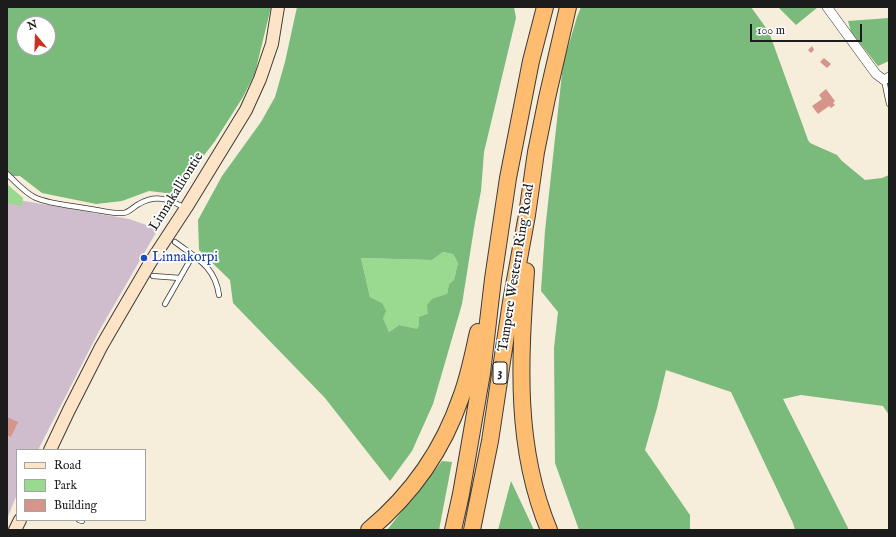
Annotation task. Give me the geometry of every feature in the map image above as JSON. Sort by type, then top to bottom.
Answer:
[{"type":"highway","name":"Tampere Western Ring Road","points":[[453,530],[461,494],[482,373],[508,178],[531,61],[545,7]]},
{"type":"highway","name":"Tampere Western Ring Road","points":[[472,530],[490,441],[536,152],[568,7]]},
{"type":"highway","points":[[527,215],[526,266],[521,333],[521,405],[527,455],[531,474],[549,530]]},
{"type":"highway","points":[[369,530],[396,505],[413,486],[444,438],[461,397],[480,324],[494,279]]},
{"type":"main road","name":"Linnakalliontie","points":[[50,449],[101,347],[150,263],[186,208],[246,110],[256,88],[272,44],[278,7]]},
{"type":"main road","points":[[15,530],[20,521]]},
{"type":"street","points":[[827,7],[876,74],[887,78]]},
{"type":"lane","points":[[887,78],[889,104]]},
{"type":"lane","points":[[7,174],[35,198],[48,201],[125,213],[139,204],[154,198],[173,201],[186,208]]},
{"type":"lane","points":[[175,242],[209,269],[216,281],[219,295]]},
{"type":"lane","points":[[165,304],[193,255]]},
{"type":"lane","points":[[153,276],[180,278]]},
{"type":"shaded area","points":[[7,198],[129,219],[158,229],[98,333],[39,449],[16,449],[16,496],[7,519]]},
{"type":"green space","points":[[8,7],[271,7],[255,73],[243,97],[215,141],[174,194],[149,191],[122,201],[96,204],[42,193],[20,176],[7,176]]},
{"type":"green space","points":[[297,7],[514,7],[516,18],[484,152],[481,191],[462,304],[433,404],[412,451],[390,481],[325,398],[233,303],[230,280],[199,250],[198,220],[222,176],[261,122],[275,97],[285,62]],"holes":[[[443,252],[453,254],[458,263],[454,280],[449,284],[447,294],[432,299],[427,305],[428,314],[419,317],[419,326],[417,329],[399,325],[389,332],[383,318],[386,311],[382,303],[370,297],[361,258],[432,260]]]},
{"type":"green space","points":[[581,7],[751,7],[769,32],[810,143],[837,155],[865,180],[882,178],[889,175],[889,415],[883,406],[801,395],[783,399],[849,530],[795,530],[731,392],[666,370],[645,450],[690,515],[690,530],[579,530],[555,463],[554,348],[558,312],[541,291],[545,231],[563,64]]},
{"type":"green space","points":[[778,7],[818,7],[796,25]]},
{"type":"green space","points":[[889,18],[889,61],[878,66],[851,32],[848,21]]},
{"type":"green space","points":[[7,184],[23,198],[22,206],[7,203]]},
{"type":"green space","points":[[443,252],[453,254],[458,263],[454,280],[449,284],[447,294],[428,314],[417,330],[399,325],[389,332],[383,318],[382,303],[370,297],[361,258],[432,260]]},
{"type":"green space","points":[[442,461],[452,462],[439,530],[387,530]]},
{"type":"green space","points":[[511,481],[534,530],[498,530]]},
{"type":"building","points":[[812,46],[814,50],[811,53],[808,50]]},
{"type":"building","points":[[824,58],[831,64],[827,68],[820,62]]},
{"type":"building","points":[[826,89],[835,101],[833,103],[835,105],[831,108],[829,106],[818,114],[812,106],[822,99],[819,95]]},
{"type":"building","points":[[7,417],[18,422],[11,437],[7,435]]},
{"type":"place","name":"Linnakorpi","points":[[144,258]]}]
